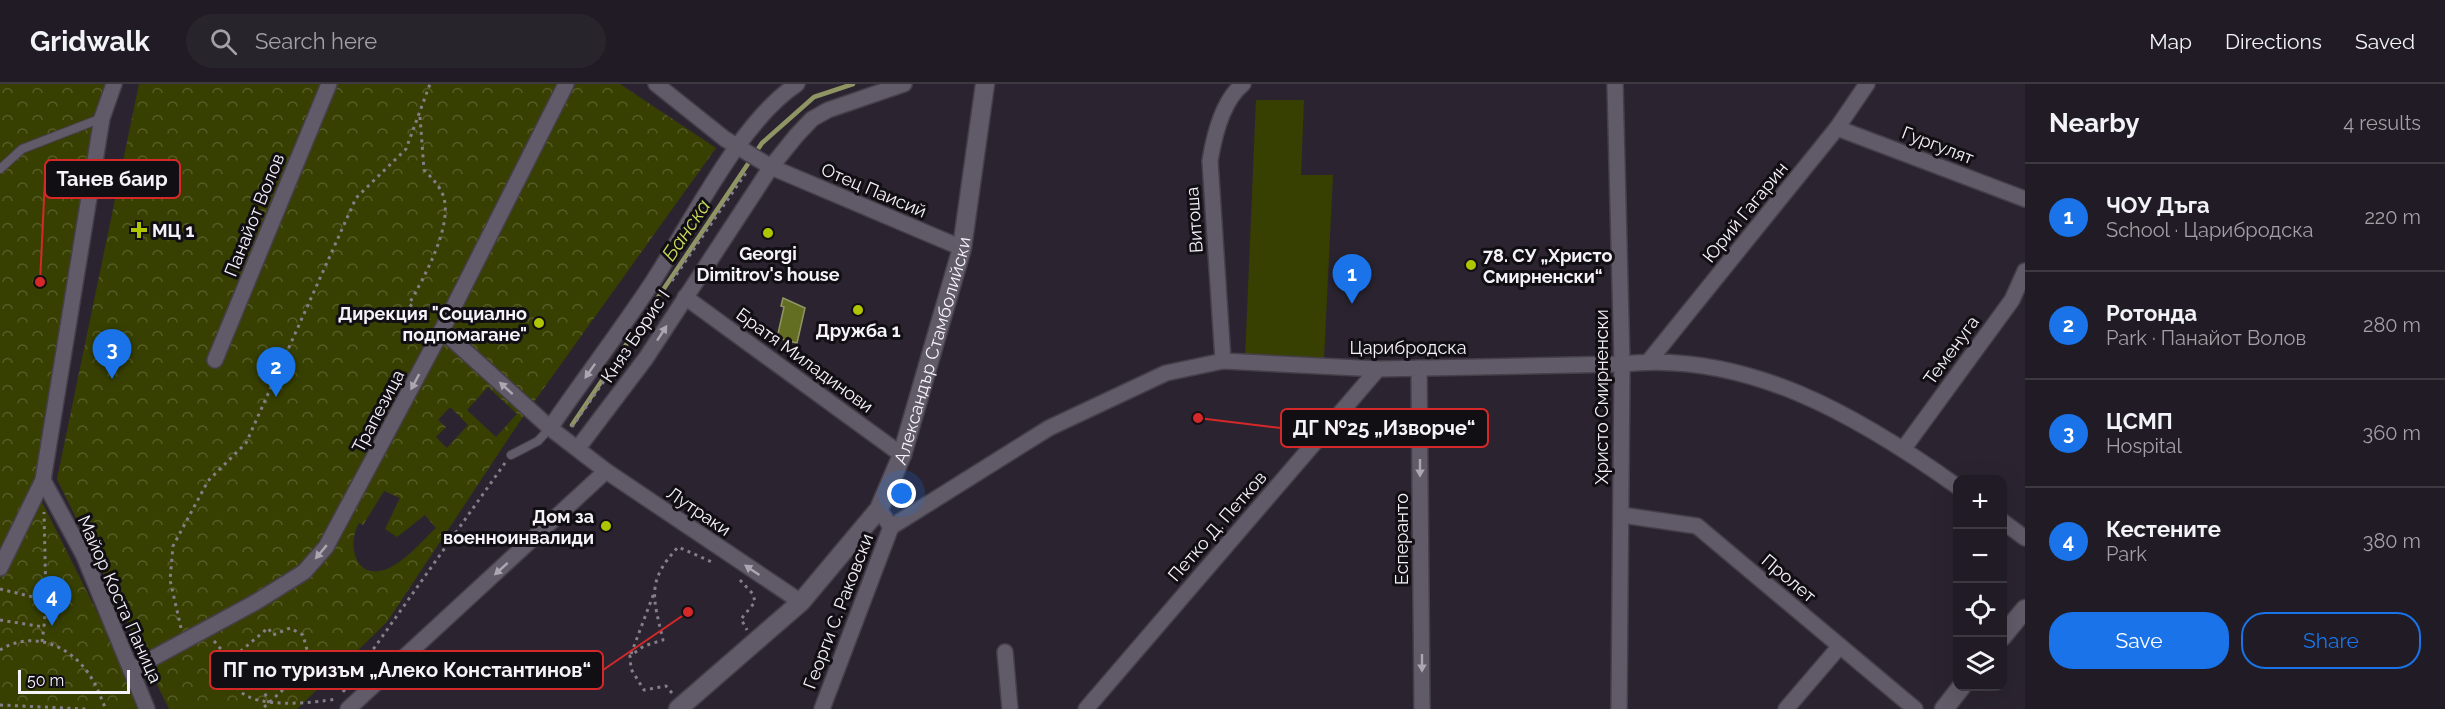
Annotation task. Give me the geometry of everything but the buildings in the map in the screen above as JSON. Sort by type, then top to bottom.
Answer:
[{"type":"street","points":[[0,568],[43,480],[102,118],[114,84]]},
{"type":"street","name":"Панайот Волов","points":[[215,360],[329,84]]},
{"type":"street","name":"Трапезица","points":[[131,670],[206,630],[304,572],[326,547],[442,330],[566,84]]},
{"type":"street","points":[[656,84],[739,147]]},
{"type":"street","name":"Княз Борис I","points":[[550,428],[650,287],[739,147],[764,115],[797,84]]},
{"type":"street","name":"Княз Борис I","points":[[578,448],[646,358],[766,164],[812,119],[828,110],[904,84]]},
{"type":"street","name":"Александър Стамболийски","points":[[676,702],[801,602],[879,509],[902,454],[962,248],[985,84]]},
{"type":"street","name":"Витоша","points":[[1223,361],[1210,161],[1214,137],[1222,115],[1243,84]]},
{"type":"street","name":"Христо Смирненски","points":[[1615,84],[1622,364],[1619,709]]},
{"type":"street","name":"Юрий Гагарин","points":[[1649,361],[1837,128],[1867,84]]},
{"type":"street","name":"Гургулят","points":[[1837,128],[2025,199]]},
{"type":"street","name":"Отец Паисий","points":[[739,147],[766,164],[962,248]]},
{"type":"street","name":"Теменуга","points":[[1904,448],[2012,300],[2025,271]]},
{"type":"street","name":"Братя Миладинови","points":[[685,297],[902,454]]},
{"type":"street","name":"Лутраки","points":[[442,330],[550,428],[606,471],[801,602]]},
{"type":"street","name":"Царибродска","points":[[891,527],[1049,428],[1166,373],[1223,361],[1378,369],[1622,364],[1649,361],[1709,366],[1752,377],[1799,393],[1870,428],[1904,448],[1953,483]]},
{"type":"street","name":"Есперанто","points":[[1419,368],[1422,709]]},
{"type":"street","name":"Петко Д. Петков","points":[[1086,709],[1378,369]]},
{"type":"street","points":[[348,709],[606,471]]},
{"type":"street","name":"Майор Коста Паница","points":[[43,480],[84,555],[147,709]]},
{"type":"street","points":[[879,509],[891,527]]},
{"type":"street","name":"Пролет","points":[[1622,515],[1697,526],[1915,709]]},
{"type":"street","points":[[2007,525],[2025,538]]},
{"type":"street","name":"Георги С. Раковски","points":[[822,709],[891,527]]},
{"type":"street","points":[[2007,631],[2025,609]]},
{"type":"street","points":[[1786,709],[1840,646]]},
{"type":"street","points":[[1005,651],[1010,709]]},
{"type":"street","points":[[1944,709],[1959,691]]},
{"type":"lane","points":[[0,170],[22,149],[102,118]]},
{"type":"lane","name":"Княз Борис I","points":[[511,455],[538,441],[550,428]]},
{"type":"path","points":[[184,642],[170,580],[173,546],[208,481],[246,443],[356,198],[405,149],[430,84]]},
{"type":"path","points":[[420,115],[424,170],[437,183],[444,198],[443,225],[430,266],[409,304],[442,330]]},
{"type":"path","points":[[262,709],[270,706],[301,705],[338,699],[511,455]]},
{"type":"path","points":[[42,642],[46,600],[43,480]]},
{"type":"path","points":[[630,656],[644,646],[663,640],[654,592],[655,576],[678,547],[714,563]]},
{"type":"path","points":[[732,573],[747,587],[755,602],[741,619],[748,632]]},
{"type":"path","points":[[0,589],[46,600]]},
{"type":"path","points":[[654,592],[630,656],[631,669],[644,690],[666,686],[676,702]]},
{"type":"path","points":[[0,620],[44,627]]},
{"type":"path","points":[[229,661],[268,628],[273,635],[290,628],[300,632],[306,642],[307,650],[298,661],[306,669],[270,706]]},
{"type":"path","points":[[206,630],[229,661],[241,692],[270,706]]},
{"type":"path","points":[[0,650],[22,640],[42,642],[66,651],[81,664],[92,679],[106,709]]},
{"type":"path","points":[[229,661],[256,672],[270,706]]},
{"type":"path","points":[[0,705],[86,709]]},
{"type":"green space","points":[[0,84],[117,84],[43,480],[37,492],[127,672],[140,709],[0,709],[0,579],[30,509],[0,568]]},
{"type":"green space","points":[[139,84],[620,84],[716,148],[518,424],[387,622],[297,709],[169,709],[57,479]],"holes":[[[488,387],[517,414],[496,437],[467,410]],[[450,407],[468,425],[447,448],[436,437],[446,427],[438,420]],[[384,491],[400,498],[385,529],[397,537],[425,515],[436,528],[398,563],[384,570],[374,571],[360,564],[354,549],[355,531],[359,523],[363,525]]]},
{"type":"green space","points":[[1256,100],[1304,100],[1301,175],[1333,175],[1324,359],[1245,359]]},
{"type":"shaded area","points":[[783,298],[805,308],[797,343],[777,338],[784,307],[781,306]]},
{"type":"waterway","name":"Банска","points":[[572,425],[762,143],[814,97],[853,84]]},
{"type":"place","name":"МЦ 1","points":[[139,230]]},
{"type":"place","name":"Georgi Dimitrov's house","points":[[768,233]]},
{"type":"place","name":"78. СУ „Христо Смирненски“","points":[[1471,265]]},
{"type":"place","name":"Танев баир","points":[[40,282]]},
{"type":"place","name":"ЧОУ Дъга","points":[[1352,304]]},
{"type":"place","name":"Дружба 1","points":[[858,310]]},
{"type":"place","name":"Дирекция \"Социално подпомагане\"","points":[[539,323]]},
{"type":"place","name":"ЦСМП","points":[[112,379]]},
{"type":"place","name":"Ротонда","points":[[276,397]]},
{"type":"place","name":"ДГ №25 „Изворче“","points":[[1198,418]]},
{"type":"place","name":"Дом за военноинвалиди","points":[[606,526]]},
{"type":"place","name":"ПГ по туризъм „Алеко Константинов“","points":[[688,612]]},
{"type":"place","name":"Кестените","points":[[52,626]]}]
